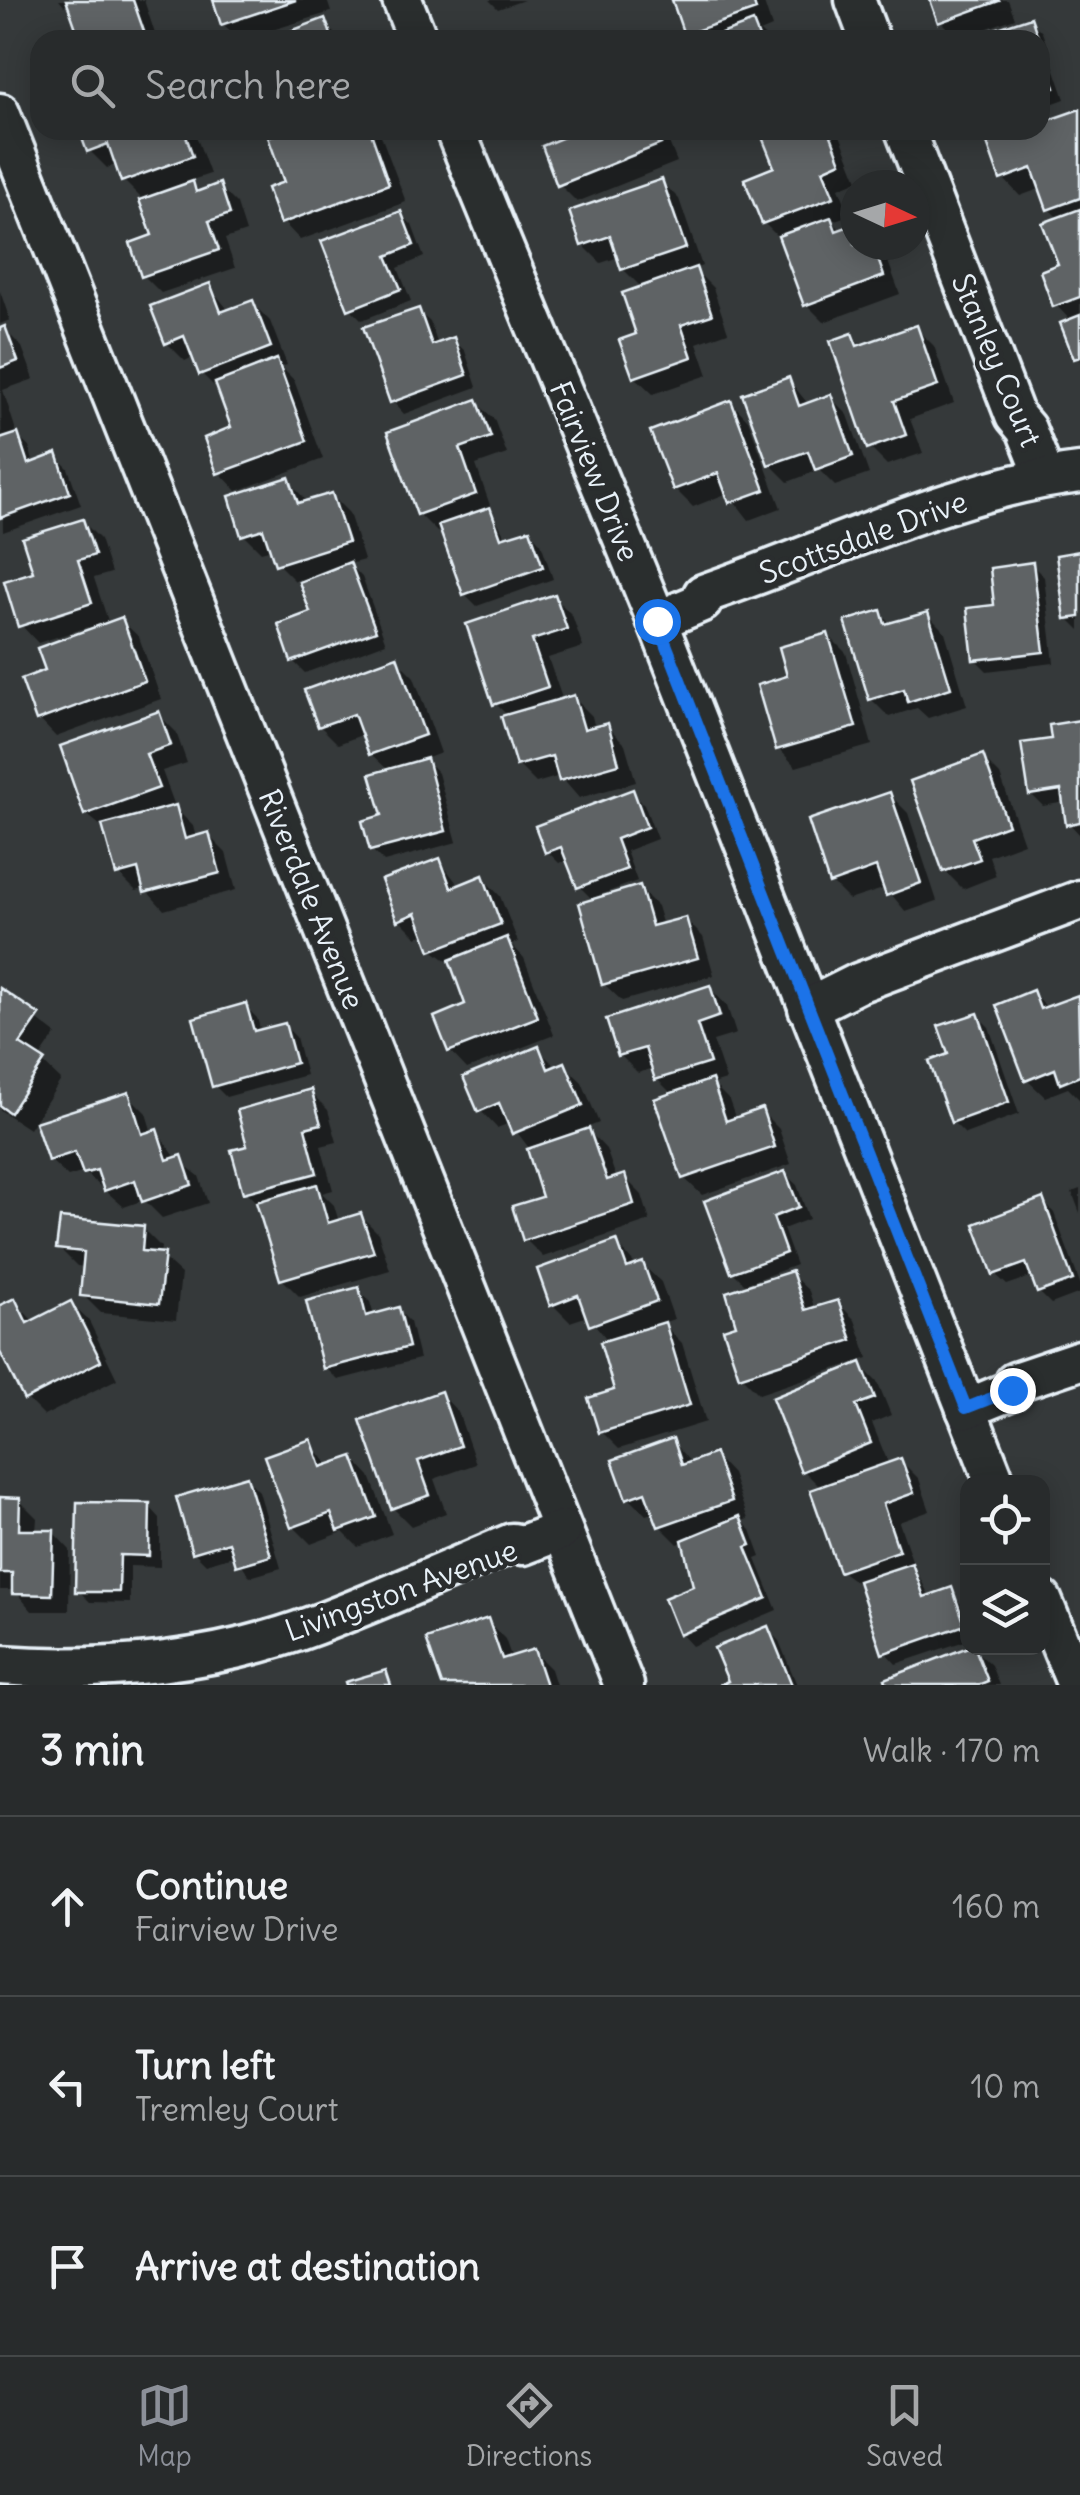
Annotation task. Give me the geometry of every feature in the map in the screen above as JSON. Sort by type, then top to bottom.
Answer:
[{"type":"street","points":[[402,0],[414,30]]},
{"type":"street","points":[[855,0],[866,30]]},
{"type":"street","name":"Riverdale Avenue","points":[[0,113],[624,1685]]},
{"type":"street","name":"Fairview Drive","points":[[460,140],[657,621],[992,1475]]},
{"type":"street","name":"Stanley Court","points":[[909,140],[1015,416],[1062,475]]},
{"type":"street","name":"Scottsdale Drive","points":[[657,621],[702,602],[703,594],[965,499],[1062,475]]},
{"type":"street","points":[[808,1008],[858,983],[1080,900]]},
{"type":"street","points":[[966,1408],[1012,1390],[1015,1382],[1080,1360]]},
{"type":"street","name":"Livingston Avenue","points":[[0,1665],[43,1668],[148,1664],[230,1649],[312,1626],[512,1543],[523,1545],[562,1530]]},
{"type":"street","points":[[1050,1619],[1077,1685]]},
{"type":"building","points":[[66,0],[133,0],[144,30],[76,30]]},
{"type":"building","points":[[213,0],[296,0],[221,25]]},
{"type":"building","points":[[672,0],[753,0],[756,10],[698,30],[682,30]]},
{"type":"building","points":[[930,0],[998,0],[999,1],[938,23]]},
{"type":"building","points":[[1031,17],[1036,30],[992,30]]},
{"type":"building","points":[[325,18],[329,30],[293,30]]},
{"type":"building","points":[[753,22],[756,30],[732,30]]},
{"type":"building","points":[[1080,109],[1080,198],[1047,210],[1032,168],[1000,180],[987,143],[1050,140],[1050,120]]},
{"type":"building","points":[[83,140],[187,140],[193,156],[121,182],[108,144],[87,152]]},
{"type":"building","points":[[269,140],[374,140],[389,184],[280,224],[267,188],[284,182]]},
{"type":"building","points":[[557,140],[659,140],[661,144],[557,186],[542,146]]},
{"type":"building","points":[[763,140],[833,140],[841,162],[823,170],[834,197],[762,224],[744,179],[774,167]]},
{"type":"building","points":[[662,179],[686,248],[621,270],[610,236],[581,246],[569,211]]},
{"type":"building","points":[[193,181],[196,192],[220,183],[230,214],[209,221],[219,250],[141,277],[130,243],[152,235],[139,200]]},
{"type":"building","points":[[1080,209],[1080,297],[1053,307],[1040,271],[1058,264],[1042,223]]},
{"type":"building","points":[[401,211],[414,245],[387,256],[401,289],[348,310],[321,241]]},
{"type":"building","points":[[831,217],[836,231],[840,230],[840,260],[878,260],[884,276],[804,306],[778,236]]},
{"type":"building","points":[[696,267],[712,315],[681,325],[692,357],[633,378],[619,340],[636,334],[622,293]]},
{"type":"building","points":[[210,283],[221,312],[253,300],[271,347],[199,375],[184,336],[165,344],[150,306]]},
{"type":"building","points":[[419,308],[432,345],[454,337],[467,375],[390,403],[363,327]]},
{"type":"building","points":[[1080,315],[1080,357],[1074,359],[1060,323]]},
{"type":"building","points":[[917,325],[938,386],[894,401],[906,435],[867,449],[830,341],[852,333],[857,346]]},
{"type":"building","points":[[5,326],[18,361],[0,368],[0,328]]},
{"type":"building","points":[[277,359],[307,441],[217,474],[204,438],[231,427],[215,383]]},
{"type":"building","points":[[789,377],[799,406],[831,394],[853,456],[815,470],[808,451],[768,465],[742,394]]},
{"type":"building","points":[[477,399],[491,437],[460,448],[476,494],[417,515],[387,432]]},
{"type":"building","points":[[731,400],[765,490],[729,503],[718,473],[673,490],[650,431]]},
{"type":"building","points":[[18,433],[28,464],[57,453],[70,493],[0,518],[0,439]]},
{"type":"building","points":[[289,477],[298,503],[332,493],[348,542],[275,565],[263,529],[241,536],[229,496]]},
{"type":"building","points":[[490,507],[501,538],[530,529],[543,567],[463,595],[438,525]]},
{"type":"building","points":[[83,519],[95,555],[78,560],[92,603],[18,627],[4,581],[33,572],[22,538]]},
{"type":"building","points":[[1080,551],[1080,617],[1065,619],[1056,555]]},
{"type":"building","points":[[350,562],[376,631],[291,662],[278,624],[310,612],[299,582]]},
{"type":"building","points":[[1033,562],[1044,652],[973,660],[967,608],[994,605],[990,568]]},
{"type":"building","points":[[555,594],[567,629],[532,640],[548,687],[493,705],[466,624]]},
{"type":"building","points":[[881,610],[885,624],[928,612],[951,688],[908,702],[904,689],[869,700],[845,621]]},
{"type":"building","points":[[122,617],[145,681],[36,721],[21,679],[45,670],[37,648]]},
{"type":"building","points":[[828,633],[856,727],[776,750],[757,685],[787,676],[779,647]]},
{"type":"building","points":[[397,656],[425,735],[369,755],[354,714],[318,727],[304,690]]},
{"type":"building","points":[[574,695],[584,729],[608,723],[619,764],[559,781],[552,756],[516,766],[501,716]]},
{"type":"building","points":[[159,711],[171,745],[146,754],[159,788],[84,815],[60,746]]},
{"type":"building","points":[[1080,720],[1080,822],[1066,825],[1061,790],[1029,795],[1021,743],[1051,739],[1049,725]]},
{"type":"building","points":[[983,754],[1008,825],[972,838],[980,859],[943,872],[910,781]]},
{"type":"building","points":[[427,758],[446,831],[370,851],[362,821],[382,815],[370,774]]},
{"type":"building","points":[[633,789],[647,827],[616,839],[627,869],[577,888],[561,847],[545,853],[535,826]]},
{"type":"building","points":[[890,792],[921,883],[886,896],[876,867],[829,884],[808,820]]},
{"type":"building","points":[[176,805],[185,839],[209,832],[220,873],[144,893],[138,869],[116,875],[102,825]]},
{"type":"building","points":[[440,858],[451,888],[483,875],[501,924],[430,951],[416,913],[397,921],[381,880]]},
{"type":"building","points":[[640,885],[652,926],[686,917],[698,958],[602,985],[579,903]]},
{"type":"building","points":[[507,937],[538,1017],[448,1052],[434,1017],[465,1004],[449,960]]},
{"type":"building","points":[[710,985],[720,1016],[697,1024],[710,1063],[655,1080],[645,1048],[618,1056],[606,1019]]},
{"type":"building","points":[[0,988],[40,1015],[20,1044],[45,1060],[10,1113],[0,1106]]},
{"type":"building","points":[[1033,990],[1040,1009],[1078,995],[1080,1076],[1060,1084],[1055,1069],[1025,1081],[996,1005]]},
{"type":"building","points":[[246,1003],[254,1031],[285,1023],[296,1063],[212,1087],[193,1018]]},
{"type":"building","points":[[978,1013],[1009,1102],[951,1123],[929,1061],[948,1054],[938,1026]]},
{"type":"building","points":[[539,1046],[548,1069],[565,1062],[583,1105],[512,1134],[499,1103],[478,1112],[463,1077]]},
{"type":"building","points":[[712,1079],[726,1121],[762,1108],[775,1147],[682,1179],[654,1099]]},
{"type":"building","points":[[311,1089],[321,1124],[305,1128],[317,1173],[243,1193],[231,1150],[247,1146],[237,1110]]},
{"type":"building","points":[[129,1092],[142,1134],[157,1129],[167,1160],[182,1155],[192,1185],[142,1202],[135,1180],[104,1191],[97,1170],[83,1174],[75,1152],[48,1161],[35,1122]]},
{"type":"building","points":[[589,1128],[607,1180],[625,1174],[634,1204],[523,1241],[512,1206],[542,1197],[527,1149]]},
{"type":"building","points":[[785,1171],[799,1207],[773,1217],[786,1253],[731,1273],[704,1201]]},
{"type":"building","points":[[317,1184],[328,1223],[361,1213],[374,1252],[280,1280],[256,1202]]},
{"type":"building","points":[[1043,1198],[1073,1280],[1037,1293],[1026,1263],[993,1275],[974,1224]]},
{"type":"building","points":[[60,1218],[144,1226],[142,1251],[165,1253],[159,1304],[80,1296],[84,1252],[56,1249]]},
{"type":"building","points":[[617,1240],[627,1268],[643,1262],[657,1301],[589,1326],[578,1295],[550,1306],[537,1269]]},
{"type":"building","points":[[792,1271],[805,1310],[838,1300],[852,1340],[739,1377],[723,1329],[736,1325],[726,1292]]},
{"type":"building","points":[[359,1287],[366,1316],[399,1307],[409,1347],[323,1369],[306,1301]]},
{"type":"building","points":[[15,1298],[27,1323],[71,1301],[101,1361],[24,1400],[0,1352],[0,1305]]},
{"type":"building","points":[[665,1322],[690,1405],[599,1433],[588,1398],[614,1390],[600,1342]]},
{"type":"building","points":[[861,1362],[875,1398],[856,1405],[871,1443],[801,1472],[772,1398]]},
{"type":"building","points":[[441,1391],[460,1446],[418,1461],[430,1495],[391,1509],[360,1420]]},
{"type":"building","points":[[673,1438],[682,1465],[715,1453],[732,1501],[658,1527],[645,1492],[626,1499],[612,1460]]},
{"type":"building","points":[[311,1439],[321,1467],[353,1456],[376,1517],[338,1531],[331,1513],[291,1528],[264,1456]]},
{"type":"building","points":[[901,1458],[914,1493],[883,1504],[899,1551],[839,1572],[810,1490]]},
{"type":"building","points":[[247,1476],[271,1556],[236,1566],[229,1542],[192,1553],[176,1497]]},
{"type":"building","points":[[0,1497],[20,1498],[19,1530],[54,1530],[52,1595],[12,1594],[12,1573],[0,1573]]},
{"type":"building","points":[[77,1502],[150,1503],[149,1556],[120,1555],[119,1592],[75,1592]]},
{"type":"building","points":[[740,1516],[751,1545],[746,1547],[767,1598],[679,1635],[664,1598],[693,1586],[682,1540]]},
{"type":"building","points":[[912,1563],[924,1597],[952,1587],[960,1610],[960,1627],[882,1654],[858,1581]]},
{"type":"building","points":[[488,1618],[502,1659],[534,1649],[546,1685],[442,1685],[426,1639]]},
{"type":"building","points":[[768,1626],[792,1685],[719,1685],[728,1681],[714,1648]]},
{"type":"building","points":[[960,1650],[960,1655],[978,1655],[988,1681],[978,1685],[887,1685],[885,1679]]},
{"type":"building","points":[[386,1670],[391,1685],[345,1682]]},
{"type":"route","points":[[657,621],[966,1408],[1012,1390]]}]
